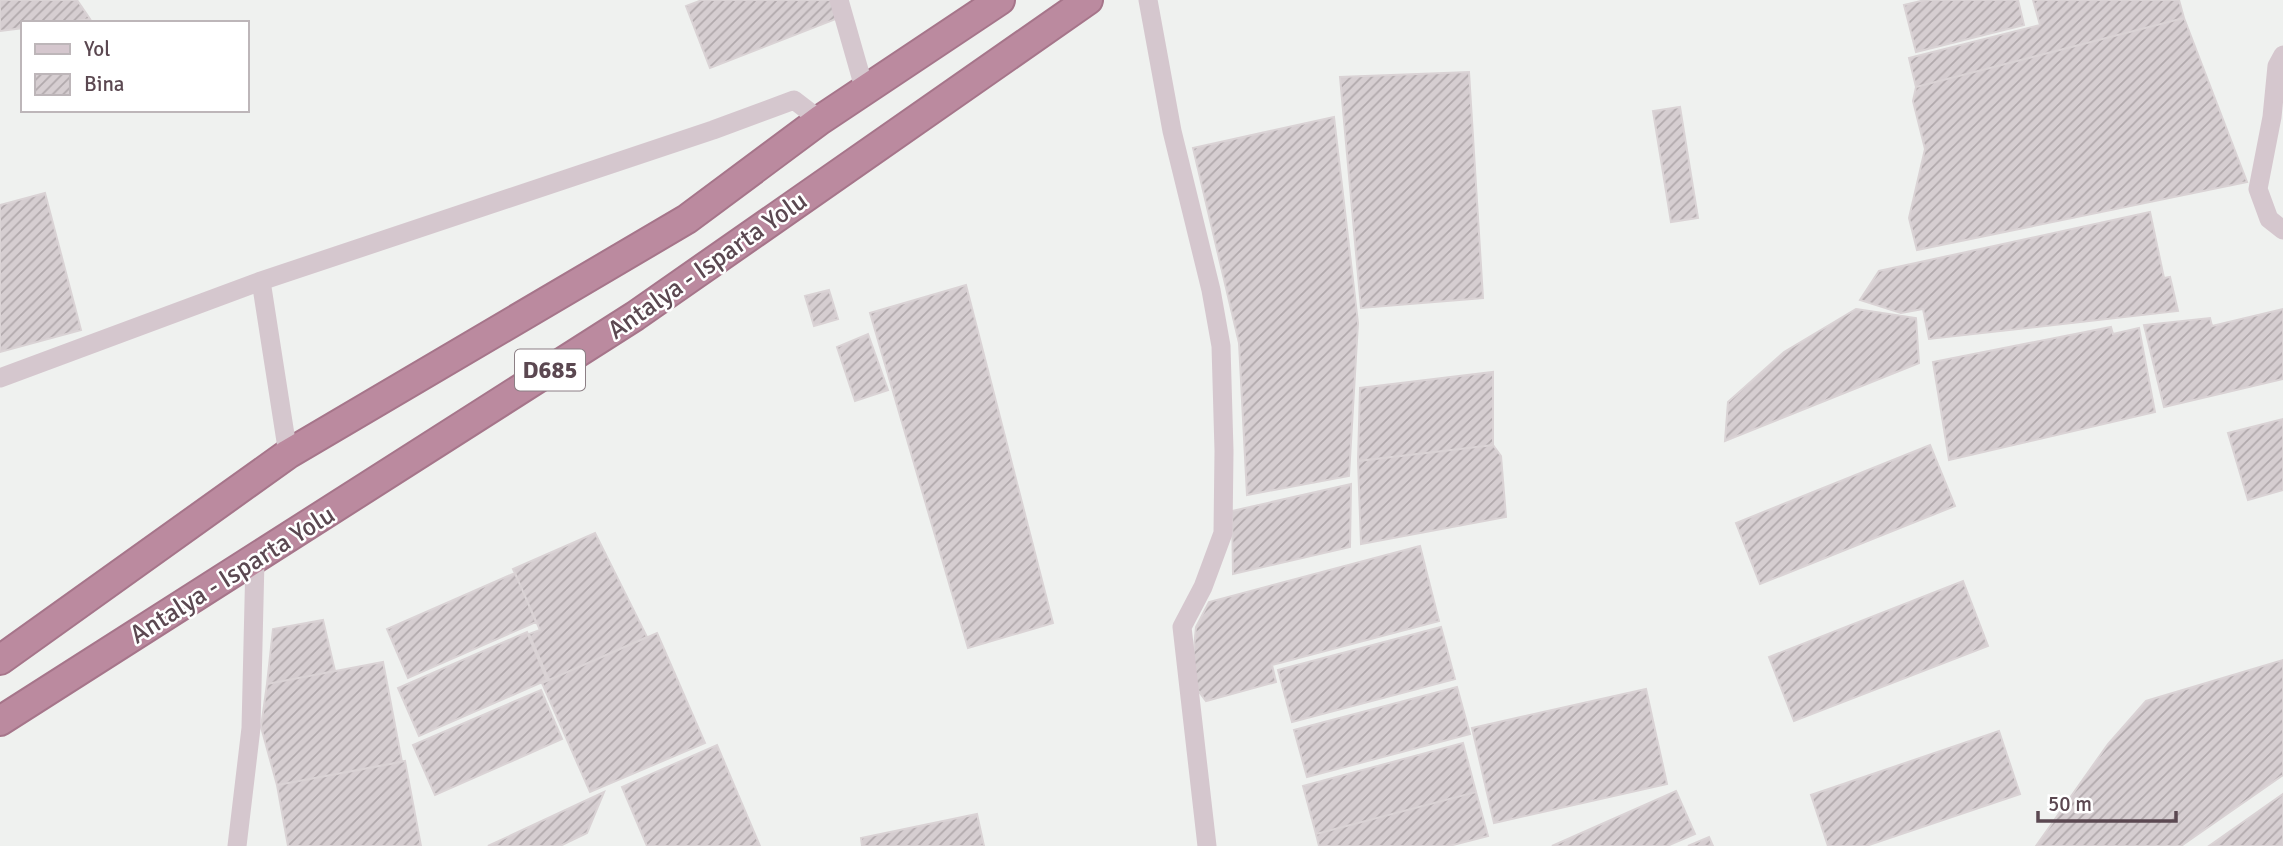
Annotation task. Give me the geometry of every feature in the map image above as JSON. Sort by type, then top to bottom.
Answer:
[{"type":"highway","name":"Antalya - Isparta Yolu","points":[[0,721],[635,316],[1088,0]]},
{"type":"highway","name":"Antalya - Isparta Yolu","points":[[0,660],[288,454],[687,219],[820,120],[865,91],[983,5]]},
{"type":"street","points":[[839,0],[865,91]]},
{"type":"street","points":[[1148,0],[1172,131],[1211,290],[1221,346],[1223,533],[1203,587],[1182,627],[1207,846]]},
{"type":"street","points":[[2283,55],[2277,66],[2272,117],[2258,189],[2269,219],[2283,230]]},
{"type":"street","points":[[0,378],[261,281],[713,130],[794,100],[820,120]]},
{"type":"street","points":[[261,281],[288,454]]},
{"type":"street","points":[[237,846],[251,728],[255,560]]},
{"type":"building","points":[[0,0],[77,0],[90,19],[21,21],[21,28],[0,31]]},
{"type":"building","points":[[702,0],[835,0],[841,17],[710,68],[686,6]]},
{"type":"building","points":[[1925,0],[2018,0],[2024,25],[1916,52],[1904,5]]},
{"type":"building","points":[[2033,0],[2179,0],[2184,18],[1916,87],[1909,58],[2040,25]]},
{"type":"building","points":[[2184,18],[2247,182],[1917,250],[1909,218],[1925,149],[1913,101],[1916,87]]},
{"type":"building","points":[[1469,72],[1483,298],[1361,308],[1340,77]]},
{"type":"building","points":[[1680,107],[1698,218],[1671,222],[1653,111]]},
{"type":"building","points":[[1334,117],[1358,323],[1349,476],[1247,495],[1239,343],[1193,148]]},
{"type":"building","points":[[45,193],[81,330],[0,352],[0,205]]},
{"type":"building","points":[[2150,212],[2164,278],[2170,277],[2178,311],[1929,339],[1923,309],[1901,313],[1860,300],[1879,271]]},
{"type":"building","points":[[966,285],[1053,623],[968,648],[870,313]]},
{"type":"building","points":[[829,290],[838,319],[814,326],[805,296]]},
{"type":"building","points":[[1856,309],[1916,318],[1919,363],[1725,441],[1728,402],[1784,352]]},
{"type":"building","points":[[2283,309],[2283,379],[2164,407],[2144,325],[2210,318],[2212,326]]},
{"type":"building","points":[[2111,327],[2113,334],[2139,328],[2155,412],[1949,460],[1933,362]]},
{"type":"building","points":[[868,334],[888,390],[855,401],[837,347]]},
{"type":"building","points":[[1493,372],[1493,445],[1358,461],[1360,388]]},
{"type":"building","points":[[2283,419],[2283,490],[2248,500],[2228,433]]},
{"type":"building","points":[[1493,445],[1501,456],[1506,517],[1361,544],[1358,461]]},
{"type":"building","points":[[1930,445],[1955,506],[1760,584],[1736,523]]},
{"type":"building","points":[[1351,484],[1350,547],[1233,574],[1232,511]]},
{"type":"building","points":[[595,533],[647,637],[549,680],[529,634],[540,630],[513,569]]},
{"type":"building","points":[[1420,546],[1439,621],[1272,665],[1276,682],[1206,701],[1197,689],[1192,670],[1196,627],[1209,602]]},
{"type":"building","points":[[515,573],[536,622],[408,678],[387,629]]},
{"type":"building","points":[[1963,581],[1988,646],[1794,721],[1769,657]]},
{"type":"building","points":[[323,620],[335,671],[267,684],[273,629]]},
{"type":"building","points":[[1441,627],[1455,679],[1292,722],[1278,670]]},
{"type":"building","points":[[527,632],[547,680],[419,736],[398,688]]},
{"type":"building","points":[[657,633],[705,743],[590,792],[542,683]]},
{"type":"building","points":[[2283,660],[2283,775],[2181,846],[2036,846],[2108,744],[2146,701]]},
{"type":"building","points":[[383,662],[402,762],[277,785],[261,727],[267,684]]},
{"type":"building","points":[[1457,687],[1470,734],[1307,777],[1294,730]]},
{"type":"building","points":[[1646,689],[1667,784],[1494,823],[1472,728]]},
{"type":"building","points":[[541,690],[562,739],[435,795],[413,745]]},
{"type":"building","points":[[1999,731],[2020,794],[1866,846],[1828,846],[1811,795]]},
{"type":"building","points":[[1463,743],[1476,792],[1316,834],[1303,786]]},
{"type":"building","points":[[717,745],[760,846],[647,846],[622,787]]},
{"type":"building","points":[[405,761],[421,846],[288,846],[277,785]]},
{"type":"building","points":[[1676,791],[1695,834],[1667,846],[1552,846]]},
{"type":"building","points":[[604,792],[587,833],[560,846],[488,846]]},
{"type":"building","points":[[1476,792],[1488,836],[1449,846],[1319,846],[1316,834]]},
{"type":"building","points":[[2283,794],[2283,846],[2209,846]]},
{"type":"building","points":[[977,814],[984,846],[862,846],[861,838]]},
{"type":"building","points":[[1709,837],[1713,846],[1688,846]]}]
